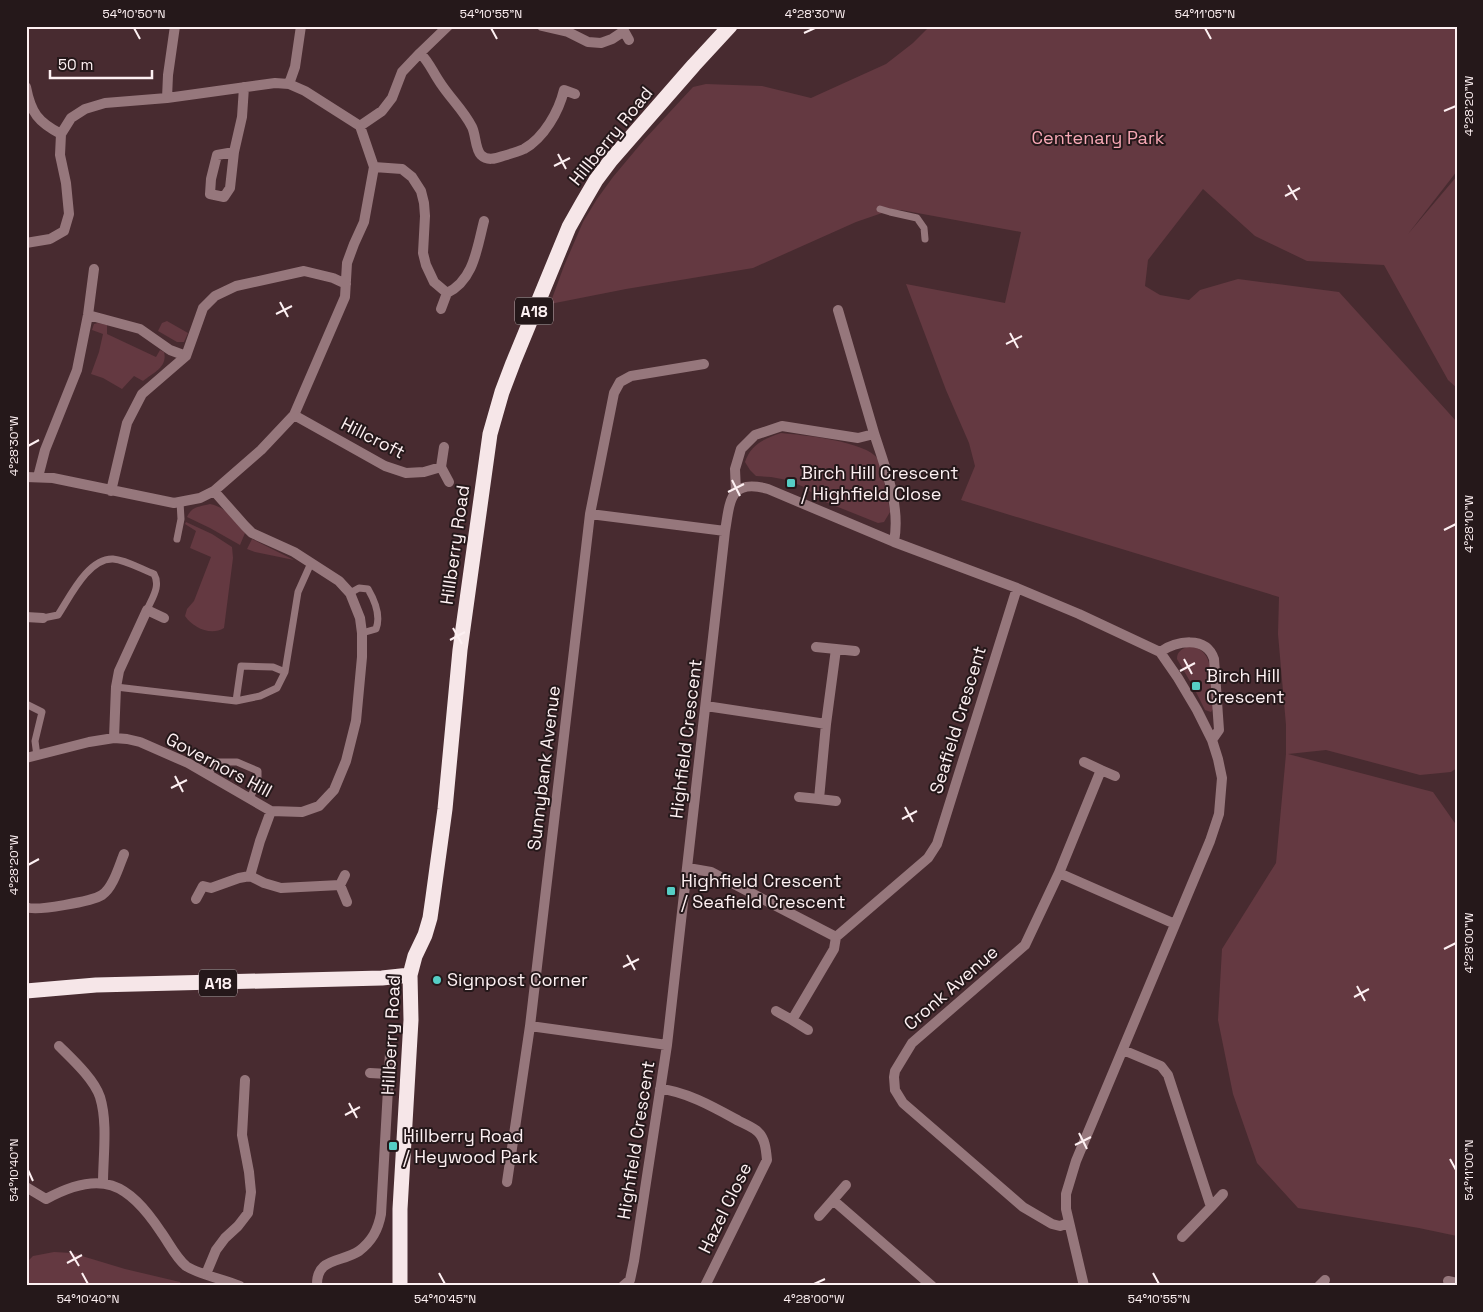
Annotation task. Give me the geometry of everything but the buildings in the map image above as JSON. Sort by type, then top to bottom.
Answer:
[{"type":"highway","name":"Hillberry Road","points":[[400,1286],[400,1209],[411,1020],[410,975],[425,935],[434,897],[460,650],[490,434],[502,392],[538,299],[569,227],[596,180],[663,100],[730,26]]},
{"type":"highway","name":"A18","points":[[26,991],[96,985],[382,978],[410,975]]},
{"type":"street","points":[[167,98],[174,26]]},
{"type":"street","points":[[289,84],[295,67],[301,26]]},
{"type":"street","points":[[360,126],[382,111],[392,98],[402,72],[448,26]]},
{"type":"street","points":[[542,26],[568,32],[588,42],[601,43],[626,32]]},
{"type":"street","points":[[420,53],[428,60],[440,83],[465,114],[474,129],[475,155],[486,159],[495,159],[526,148],[540,135],[553,118],[560,103],[560,88],[575,94]]},
{"type":"street","points":[[26,243],[50,239],[64,231],[70,214],[60,155],[61,134],[71,118],[85,109],[105,103],[167,98],[275,83],[289,84],[321,100],[360,126],[374,167],[364,222],[347,263],[346,297],[294,415],[260,450],[214,491],[200,498],[174,503],[80,483],[26,477]]},
{"type":"street","points":[[26,87],[39,120],[61,134]]},
{"type":"street","points":[[234,152],[242,117],[244,87]]},
{"type":"street","points":[[374,167],[402,169],[412,177],[421,191],[425,216],[423,253],[426,265],[434,282],[447,293]]},
{"type":"street","points":[[441,309],[447,293],[457,288],[471,270],[484,222]]},
{"type":"street","points":[[38,477],[45,450],[77,370],[88,315],[94,269]]},
{"type":"street","points":[[111,491],[127,423],[142,394],[186,356],[203,308],[215,296],[236,286],[304,271],[333,278],[346,284]]},
{"type":"street","points":[[838,310],[890,483],[896,513],[897,530],[894,542]]},
{"type":"street","points":[[88,315],[140,329],[170,350],[186,356]]},
{"type":"street","name":"Sunnybank Avenue","points":[[507,1182],[530,1026],[590,514],[614,393],[620,382],[631,376],[704,364]]},
{"type":"street","name":"Hillcroft","points":[[294,415],[385,466],[406,473],[424,472],[441,467]]},
{"type":"street","points":[[736,492],[735,469],[739,456],[742,449],[755,435],[782,426],[858,438],[874,434]]},
{"type":"street","points":[[444,447],[441,467],[449,482]]},
{"type":"street","points":[[736,492],[741,488],[752,486],[768,489],[894,542],[1017,588],[1079,614],[1160,652],[1198,710],[1212,740],[1222,778],[1219,814],[1210,841],[1076,1161],[1066,1194],[1066,1209],[1084,1286]]},
{"type":"street","name":"Governors Hill","points":[[26,758],[89,742],[114,738],[126,739],[140,742],[188,763],[271,810],[302,812],[319,806],[334,790],[346,761],[356,721],[362,657],[360,618],[350,593],[339,581],[294,552],[252,533],[214,491]]},
{"type":"street","name":"Highfield Crescent","points":[[623,1286],[630,1280],[634,1261],[667,1045],[725,531],[731,498],[736,492]]},
{"type":"street","points":[[590,514],[725,531]]},
{"type":"street","name":"Seafield Crescent","points":[[792,1020],[834,949],[836,937],[928,858],[937,844],[1017,588]]},
{"type":"street","points":[[114,738],[116,687],[119,671],[146,610],[164,618]]},
{"type":"street","points":[[26,617],[43,618]]},
{"type":"street","points":[[1160,652],[1168,646],[1180,642],[1197,643],[1212,652],[1219,730],[1212,740]]},
{"type":"street","points":[[816,647],[855,651]]},
{"type":"street","points":[[819,799],[836,649]]},
{"type":"street","points":[[706,706],[826,724]]},
{"type":"street","points":[[1084,762],[1115,776]]},
{"type":"street","name":"Cronk Avenue","points":[[1069,1223],[1060,1226],[1052,1224],[1023,1207],[903,1102],[895,1090],[894,1078],[895,1071],[912,1043],[1025,945],[1059,873],[1101,770]]},
{"type":"street","points":[[799,797],[836,801]]},
{"type":"street","points":[[250,876],[271,810]]},
{"type":"street","points":[[26,907],[30,909],[43,909],[102,895],[114,880],[124,854]]},
{"type":"street","points":[[688,868],[711,872],[836,937]]},
{"type":"street","points":[[1059,873],[1175,924]]},
{"type":"street","points":[[196,899],[204,883],[211,888],[250,876],[281,888],[343,880],[347,902]]},
{"type":"street","points":[[776,1011],[808,1030]]},
{"type":"street","points":[[530,1026],[667,1045]]},
{"type":"street","points":[[59,1046],[86,1075],[100,1096],[104,1119],[103,1183]]},
{"type":"street","points":[[1123,1050],[1161,1066],[1168,1075],[1211,1207]]},
{"type":"street","points":[[317,1286],[320,1270],[326,1264],[358,1252],[369,1242],[377,1230],[381,1214],[390,1053]]},
{"type":"street","points":[[370,1073],[388,1074]]},
{"type":"street","points":[[206,1274],[216,1250],[224,1238],[238,1226],[248,1213],[251,1192],[242,1135],[245,1080]]},
{"type":"street","name":"Hazel Close","points":[[660,1089],[689,1096],[725,1113],[757,1131],[765,1144],[767,1160],[705,1286]]},
{"type":"street","points":[[26,1187],[46,1203],[72,1186],[103,1183],[112,1186],[130,1195],[138,1202],[187,1266],[240,1286]]},
{"type":"street","points":[[819,1216],[846,1185]]},
{"type":"street","points":[[1182,1237],[1223,1194]]},
{"type":"street","points":[[833,1200],[932,1286]]},
{"type":"lane","points":[[880,208],[917,218],[924,228],[925,240]]},
{"type":"lane","points":[[177,539],[181,519],[180,502]]},
{"type":"lane","points":[[43,618],[58,615],[86,573],[103,560],[112,559],[154,574],[157,586],[146,610]]},
{"type":"lane","points":[[116,687],[236,701],[260,696],[277,688],[285,672],[298,592],[311,563]]},
{"type":"lane","points":[[350,593],[359,588],[368,589],[374,598],[379,622],[376,629],[362,633]]},
{"type":"lane","points":[[236,701],[241,666],[273,667],[285,672]]},
{"type":"lane","points":[[26,704],[42,712],[35,741],[37,756]]},
{"type":"lane","points":[[208,774],[218,762],[237,762],[258,771],[258,781],[250,798]]},
{"type":"green space","name":"Centenary Park","points":[[930,26],[1457,26],[1457,171],[1408,234],[1457,176],[1457,388],[1448,380],[1384,265],[1307,261],[1255,236],[1203,189],[1148,260],[1145,286],[1160,295],[1189,300],[1200,290],[1238,279],[1339,292],[1457,422],[1457,768],[1451,772],[1420,775],[1326,750],[1288,754],[1433,792],[1457,826],[1457,1236],[1298,1208],[1257,1163],[1233,1094],[1218,1020],[1222,949],[1276,863],[1286,754],[1286,725],[1278,634],[1279,597],[961,500],[975,466],[969,443],[946,390],[906,284],[1005,303],[1021,232],[901,210],[885,212],[856,222],[753,268],[550,304],[583,222],[597,199],[644,140],[693,87],[706,84],[762,86],[811,98],[886,64],[913,43]]},
{"type":"green space","points":[[167,321],[188,333],[184,342],[177,342],[158,331],[162,323]]},
{"type":"green space","points":[[94,324],[107,325],[107,334],[156,357],[160,350],[164,352],[165,357],[162,366],[143,381],[134,376],[122,389],[103,378],[91,374],[103,334],[92,330]]},
{"type":"green space","points":[[781,433],[848,443],[871,453],[878,459],[890,512],[884,522],[878,523],[823,501],[804,487],[787,480],[756,476],[745,462],[748,456],[759,443]]},
{"type":"green space","points":[[210,504],[222,508],[245,533],[240,545],[187,517],[194,509]]},
{"type":"green space","points":[[186,522],[212,534],[232,547],[233,558],[224,628],[219,630],[203,630],[185,616],[187,609],[194,601],[211,557],[190,548],[196,531],[185,524]]},
{"type":"green space","points":[[252,539],[294,560],[247,549]]},
{"type":"green space","points":[[1189,646],[1201,651],[1207,657],[1209,663],[1213,709],[1211,712],[1205,710],[1195,690],[1200,688],[1197,680],[1191,683],[1177,659],[1179,652]]},
{"type":"green space","points":[[54,1252],[72,1253],[125,1269],[180,1282],[182,1286],[26,1286],[26,1263],[33,1256]]},
{"type":"place","name":"Birch Hill Crescent / Highfield Close","points":[[791,483]]},
{"type":"place","name":"Birch Hill Crescent","points":[[1196,686]]},
{"type":"place","name":"Highfield Crescent / Seafield Crescent","points":[[671,891]]},
{"type":"place","name":"Signpost Corner","points":[[437,980]]},
{"type":"place","name":"Hillberry Road / Heywood Park","points":[[393,1146]]}]
